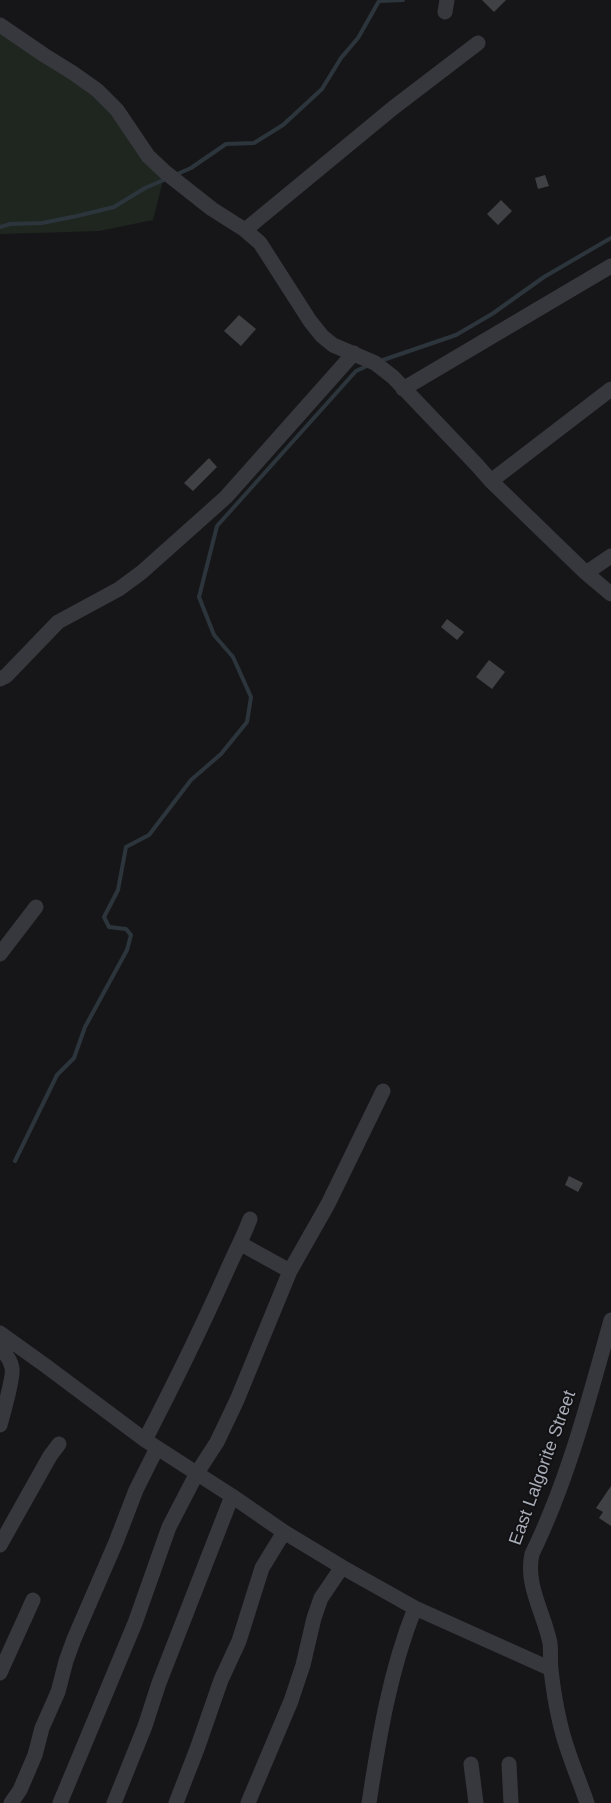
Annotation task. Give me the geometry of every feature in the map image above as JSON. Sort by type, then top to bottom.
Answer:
[{"type":"street","points":[[0,25],[97,90],[117,110],[148,156],[186,189],[245,230],[260,243],[310,321],[322,336],[333,345],[375,363],[392,377],[491,481],[586,573],[611,594]]},
{"type":"street","points":[[245,230],[393,108],[478,43]]},
{"type":"street","points":[[403,389],[611,266]]},
{"type":"street","points":[[0,679],[6,676],[58,622],[119,589],[142,572],[226,497],[354,353]]},
{"type":"street","points":[[491,481],[611,389]]},
{"type":"street","points":[[586,573],[611,556]]},
{"type":"street","points":[[0,954],[36,907]]},
{"type":"street","points":[[60,1803],[135,1623],[169,1527],[197,1473],[217,1442],[237,1400],[290,1271],[328,1204],[383,1091]]},
{"type":"street","points":[[11,1803],[20,1790],[36,1755],[42,1728],[58,1692],[74,1639],[116,1542],[151,1444],[186,1359],[250,1219]]},
{"type":"street","points":[[240,1244],[290,1271]]},
{"type":"street","name":"East Lalgorite Street","points":[[587,1803],[570,1759],[560,1724],[551,1669],[550,1643],[531,1581],[530,1564],[532,1554],[559,1492],[611,1320]]},
{"type":"street","points":[[0,1333],[151,1444],[284,1532],[415,1608],[551,1669]]},
{"type":"street","points":[[0,1348],[12,1367],[13,1377],[4,1391],[0,1425]]},
{"type":"street","points":[[0,1545],[50,1456],[60,1444]]},
{"type":"street","points":[[114,1803],[232,1496]]},
{"type":"street","points":[[176,1803],[221,1680],[239,1641],[262,1568],[284,1532]]},
{"type":"street","points":[[248,1803],[291,1701],[321,1598],[342,1567]]},
{"type":"street","points":[[0,1674],[33,1600]]},
{"type":"street","points":[[369,1803],[388,1698],[402,1640],[415,1608]]},
{"type":"street","points":[[471,1764],[476,1803]]},
{"type":"street","points":[[509,1764],[511,1803]]},
{"type":"shaded area","points":[[0,25],[73,73],[165,172],[153,220],[99,231],[0,234]]},
{"type":"building","points":[[482,0],[506,0],[494,12]]},
{"type":"building","points":[[545,175],[549,186],[538,189],[535,178]]},
{"type":"building","points":[[501,200],[512,211],[498,225],[487,214]]},
{"type":"building","points":[[239,315],[256,329],[241,346],[224,331]]},
{"type":"building","points":[[209,458],[217,467],[193,491],[184,483]]},
{"type":"building","points":[[447,619],[464,632],[457,640],[441,627]]},
{"type":"building","points":[[489,660],[505,672],[492,689],[476,677]]},
{"type":"building","points":[[569,1176],[583,1183],[578,1192],[565,1185]]},
{"type":"building","points":[[611,1486],[611,1526],[599,1518],[603,1512],[596,1508]]},
{"type":"waterway","points":[[175,175],[191,168],[226,144],[254,143],[283,125],[322,89],[341,58],[358,38],[379,1],[403,0]]},
{"type":"waterway","points":[[0,227],[10,224],[42,223],[114,207],[145,188],[166,179]]},
{"type":"waterway","points":[[380,361],[456,335],[492,314],[544,277],[611,238]]},
{"type":"waterway","points":[[15,1161],[57,1075],[74,1058],[85,1027],[127,950],[131,935],[126,929],[109,927],[104,917],[118,890],[126,847],[149,835],[191,780],[221,754],[247,722],[251,697],[233,657],[214,635],[199,597],[217,526],[356,371],[369,365]]}]
